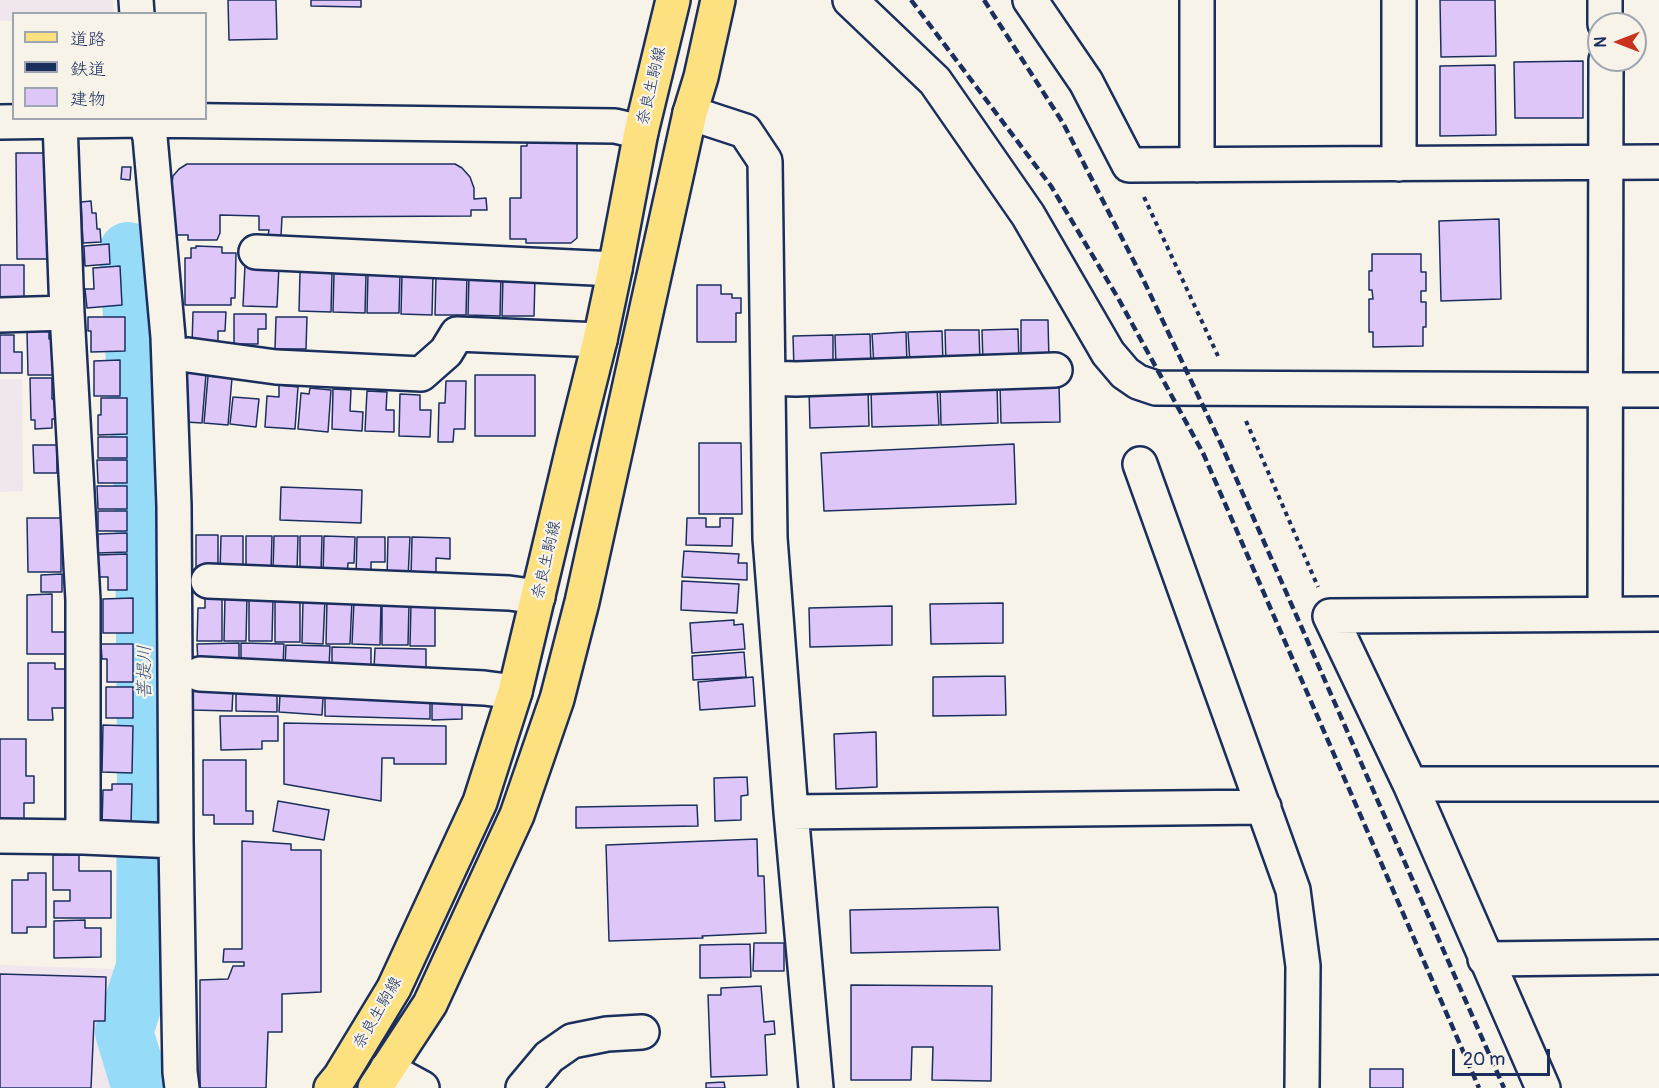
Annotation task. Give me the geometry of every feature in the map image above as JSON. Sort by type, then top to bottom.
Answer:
[{"type":"main road","name":"奈良生駒線","points":[[331,1088],[394,988],[480,802],[515,692],[600,340],[641,132],[673,0]]},
{"type":"main road","points":[[381,1079],[430,1004],[513,826],[557,699],[582,602],[690,112],[701,76],[718,0]]},
{"type":"street","points":[[850,0],[935,81],[1028,215],[1108,353],[1125,373],[1138,382],[1156,388],[1659,390]]},
{"type":"street","points":[[1030,0],[1086,81],[1129,165],[1659,162]]},
{"type":"street","points":[[1197,0],[1197,165]]},
{"type":"street","points":[[1399,0],[1399,164]]},
{"type":"street","points":[[1605,614],[1606,72]]},
{"type":"street","points":[[690,112],[745,131],[765,161],[770,538],[791,812],[816,1088]]},
{"type":"street","points":[[0,122],[116,120]]},
{"type":"street","points":[[144,120],[150,137],[168,337],[174,506],[155,840],[182,1088]]},
{"type":"street","points":[[207,120],[615,126],[641,132]]},
{"type":"street","points":[[60,122],[83,600],[83,837]]},
{"type":"street","points":[[256,252],[615,269]]},
{"type":"street","points":[[0,315],[68,313]]},
{"type":"street","points":[[188,355],[276,367],[421,375],[446,352],[458,334],[600,340]]},
{"type":"street","points":[[768,378],[1054,370]]},
{"type":"street","points":[[1140,464],[1293,890],[1304,966],[1302,1088]]},
{"type":"street","points":[[208,581],[509,593],[538,597]]},
{"type":"street","points":[[1543,1088],[1410,784],[1330,616],[1659,614]]},
{"type":"street","points":[[200,674],[484,688],[515,692]]},
{"type":"street","points":[[1410,784],[1659,784]]},
{"type":"street","points":[[791,812],[1264,807]]},
{"type":"street","points":[[0,836],[155,840]]},
{"type":"street","points":[[1485,959],[1659,957]]},
{"type":"street","points":[[523,1088],[549,1057],[572,1041],[607,1034],[642,1032]]},
{"type":"street","points":[[381,1079],[422,1088]]},
{"type":"path","points":[[1129,165],[1218,357]]},
{"type":"path","points":[[1246,420],[1330,616]]},
{"type":"shaded area","points":[[0,0],[113,0],[113,12],[12,12],[12,21],[0,21]]},
{"type":"shaded area","points":[[0,379],[22,379],[23,491],[0,492]]},
{"type":"shaded area","points":[[0,965],[116,969],[115,1083],[117,1088],[0,1088]]},
{"type":"building","points":[[228,0],[276,0],[277,39],[229,40]]},
{"type":"building","points":[[311,0],[361,0],[361,7],[311,6]]},
{"type":"building","points":[[1440,0],[1495,0],[1496,56],[1441,57]]},
{"type":"building","points":[[1583,61],[1583,118],[1515,118],[1514,62]]},
{"type":"building","points":[[1495,65],[1496,135],[1440,136],[1440,66]]},
{"type":"building","points":[[527,141],[577,141],[577,238],[571,243],[526,243],[526,239],[510,239],[510,198],[521,198],[521,146],[527,146]]},
{"type":"building","points":[[16,153],[49,153],[49,259],[17,259]]},
{"type":"building","points":[[187,164],[455,164],[470,177],[474,188],[474,199],[486,198],[487,210],[471,210],[471,216],[282,217],[281,236],[268,236],[269,230],[259,230],[259,216],[220,215],[220,233],[217,240],[188,240],[188,235],[172,235],[173,176]]},
{"type":"building","points":[[122,167],[131,167],[130,180],[121,179]]},
{"type":"building","points":[[91,201],[92,213],[96,213],[97,229],[100,229],[101,242],[83,243],[81,202]]},
{"type":"building","points":[[1499,219],[1501,299],[1441,301],[1439,221]]},
{"type":"building","points":[[109,244],[110,264],[85,266],[84,246]]},
{"type":"building","points":[[196,246],[222,247],[222,253],[236,253],[235,298],[231,298],[231,305],[185,305],[185,258],[191,258],[191,248],[196,248]]},
{"type":"building","points":[[1372,254],[1421,254],[1421,272],[1426,272],[1426,291],[1421,291],[1421,302],[1426,302],[1423,346],[1373,347],[1373,332],[1369,332],[1369,299],[1373,299],[1372,290],[1369,290]]},
{"type":"building","points":[[0,265],[24,265],[24,302],[0,302]]},
{"type":"building","points":[[245,265],[279,266],[277,307],[243,306]]},
{"type":"building","points":[[120,266],[122,305],[87,308],[85,289],[94,289],[93,268]]},
{"type":"building","points":[[300,272],[332,273],[331,312],[299,311]]},
{"type":"building","points":[[334,273],[366,274],[365,313],[333,312]]},
{"type":"building","points":[[368,273],[400,274],[399,313],[367,313]]},
{"type":"building","points":[[402,274],[433,275],[432,315],[401,314]]},
{"type":"building","points":[[436,275],[467,275],[466,315],[435,315]]},
{"type":"building","points":[[469,275],[501,276],[500,316],[468,315]]},
{"type":"building","points":[[503,276],[535,277],[534,316],[502,316]]},
{"type":"building","points":[[697,285],[721,285],[721,294],[732,294],[732,298],[741,298],[741,313],[736,313],[736,342],[697,342]]},
{"type":"building","points":[[193,312],[226,312],[225,331],[218,331],[218,344],[192,344]]},
{"type":"building","points":[[234,314],[266,314],[266,329],[258,329],[258,344],[234,344]]},
{"type":"building","points":[[88,317],[125,317],[125,351],[91,352]]},
{"type":"building","points":[[276,317],[307,317],[306,349],[275,349]]},
{"type":"building","points":[[1021,320],[1048,320],[1049,362],[1021,362]]},
{"type":"building","points":[[1018,329],[1019,362],[983,363],[982,330]]},
{"type":"building","points":[[945,330],[979,330],[980,363],[946,364]]},
{"type":"building","points":[[27,331],[49,331],[49,339],[61,339],[61,375],[28,375]]},
{"type":"building","points":[[942,331],[943,363],[910,364],[908,332]]},
{"type":"building","points":[[906,332],[907,364],[874,366],[872,334]]},
{"type":"building","points":[[870,334],[871,367],[836,368],[835,335]]},
{"type":"building","points":[[0,335],[14,335],[14,352],[22,352],[22,373],[0,373]]},
{"type":"building","points":[[833,335],[833,368],[794,369],[793,336]]},
{"type":"building","points":[[120,360],[120,396],[94,396],[94,361]]},
{"type":"building","points":[[187,372],[206,374],[202,423],[186,422]]},
{"type":"building","points":[[475,375],[535,375],[535,436],[475,436]]},
{"type":"building","points":[[208,376],[232,378],[228,425],[204,423]]},
{"type":"building","points":[[30,378],[52,378],[52,399],[58,399],[59,419],[52,419],[52,428],[35,429],[35,420],[31,420]]},
{"type":"building","points":[[446,381],[466,381],[465,429],[454,429],[453,442],[438,442],[439,403],[445,403]]},
{"type":"building","points":[[1059,384],[1060,422],[1001,423],[1000,385]]},
{"type":"building","points":[[279,385],[298,387],[295,429],[265,427],[267,396],[279,397]]},
{"type":"building","points":[[997,385],[998,423],[941,425],[940,387]]},
{"type":"building","points":[[937,387],[939,425],[872,427],[871,388]]},
{"type":"building","points":[[310,388],[331,390],[328,432],[298,429],[301,393],[309,394]]},
{"type":"building","points":[[868,388],[869,426],[810,428],[809,389]]},
{"type":"building","points":[[333,389],[351,390],[350,411],[363,412],[362,431],[332,429]]},
{"type":"building","points":[[367,391],[387,392],[386,410],[394,410],[394,432],[365,431]]},
{"type":"building","points":[[400,394],[420,395],[420,410],[431,410],[430,437],[399,436]]},
{"type":"building","points":[[233,397],[259,399],[256,427],[230,424]]},
{"type":"building","points":[[101,398],[127,398],[127,434],[98,435]]},
{"type":"building","points":[[98,437],[127,437],[127,458],[98,458]]},
{"type":"building","points":[[699,443],[741,443],[742,514],[699,514]]},
{"type":"building","points":[[1014,444],[1016,504],[824,511],[821,453]]},
{"type":"building","points":[[33,445],[57,445],[57,473],[34,473]]},
{"type":"building","points":[[97,460],[127,460],[127,483],[98,483]]},
{"type":"building","points":[[97,486],[127,486],[127,509],[98,509]]},
{"type":"building","points":[[281,487],[362,490],[361,523],[280,520]]},
{"type":"building","points":[[98,511],[127,511],[127,531],[98,531]]},
{"type":"building","points":[[27,518],[61,518],[61,572],[28,572]]},
{"type":"building","points":[[687,518],[706,518],[706,527],[720,527],[720,518],[733,518],[732,546],[686,545]]},
{"type":"building","points":[[127,533],[127,552],[98,553],[98,534]]},
{"type":"building","points":[[196,535],[218,535],[218,571],[196,571]]},
{"type":"building","points":[[221,536],[243,536],[243,571],[220,571]]},
{"type":"building","points":[[246,536],[272,536],[271,571],[246,571]]},
{"type":"building","points":[[274,536],[298,536],[297,572],[273,571]]},
{"type":"building","points":[[300,536],[322,536],[321,572],[300,571]]},
{"type":"building","points":[[324,536],[355,537],[354,563],[348,563],[347,575],[323,575]]},
{"type":"building","points":[[357,537],[385,537],[385,562],[371,562],[371,576],[356,576]]},
{"type":"building","points":[[388,537],[410,537],[408,578],[387,577]]},
{"type":"building","points":[[412,537],[450,538],[450,559],[436,558],[436,578],[411,577]]},
{"type":"building","points":[[684,551],[739,554],[738,563],[747,563],[747,580],[682,577]]},
{"type":"building","points":[[127,554],[127,590],[108,590],[108,577],[98,577],[97,555]]},
{"type":"building","points":[[62,574],[62,592],[41,592],[41,575]]},
{"type":"building","points":[[682,581],[739,584],[737,613],[681,610]]},
{"type":"building","points":[[52,594],[52,632],[65,632],[65,654],[27,654],[27,595]]},
{"type":"building","points":[[205,595],[222,595],[222,641],[197,641],[198,608],[205,608]]},
{"type":"building","points":[[225,596],[247,596],[246,641],[224,641]]},
{"type":"building","points":[[249,597],[273,597],[272,641],[249,641]]},
{"type":"building","points":[[133,598],[133,633],[103,633],[103,599]]},
{"type":"building","points":[[275,598],[300,598],[300,642],[275,642]]},
{"type":"building","points":[[303,599],[325,599],[323,644],[302,643]]},
{"type":"building","points":[[327,599],[352,600],[350,644],[326,644]]},
{"type":"building","points":[[354,601],[381,602],[380,645],[352,644]]},
{"type":"building","points":[[382,602],[409,603],[408,645],[382,645]]},
{"type":"building","points":[[1003,603],[1003,643],[931,644],[930,604]]},
{"type":"building","points":[[411,604],[435,604],[435,646],[410,646]]},
{"type":"building","points":[[892,606],[892,645],[810,647],[809,608]]},
{"type":"building","points":[[734,620],[734,625],[743,624],[745,649],[692,653],[690,623]]},
{"type":"building","points":[[239,643],[239,662],[198,662],[197,644]]},
{"type":"building","points":[[241,643],[284,644],[283,664],[241,663]]},
{"type":"building","points":[[101,644],[133,644],[133,682],[107,682],[107,659],[102,659]]},
{"type":"building","points":[[286,645],[330,646],[329,667],[285,666]]},
{"type":"building","points":[[332,647],[371,648],[371,668],[332,668]]},
{"type":"building","points":[[375,648],[426,649],[426,670],[374,669]]},
{"type":"building","points":[[744,652],[746,677],[693,680],[692,656]]},
{"type":"building","points":[[28,663],[55,663],[55,669],[67,669],[68,708],[52,708],[53,720],[28,720]]},
{"type":"building","points":[[1005,676],[1006,715],[933,716],[933,677]]},
{"type":"building","points":[[753,677],[755,706],[700,710],[698,682]]},
{"type":"building","points":[[106,687],[133,687],[133,718],[106,718]]},
{"type":"building","points":[[192,688],[233,689],[232,711],[192,710]]},
{"type":"building","points":[[236,689],[277,690],[277,712],[236,711]]},
{"type":"building","points":[[280,695],[323,698],[322,715],[279,712]]},
{"type":"building","points":[[325,697],[430,699],[430,719],[325,716]]},
{"type":"building","points":[[432,699],[462,699],[462,719],[432,720]]},
{"type":"building","points":[[220,716],[278,716],[278,741],[262,741],[262,749],[221,750]]},
{"type":"building","points":[[284,723],[446,726],[446,764],[394,764],[394,758],[382,758],[381,801],[284,784]]},
{"type":"building","points":[[103,725],[133,726],[132,773],[102,772]]},
{"type":"building","points":[[876,732],[877,787],[836,789],[834,734]]},
{"type":"building","points":[[0,739],[26,739],[26,776],[34,776],[34,803],[24,803],[24,822],[0,822]]},
{"type":"building","points":[[203,760],[246,760],[246,811],[253,811],[253,824],[214,824],[214,815],[203,815]]},
{"type":"building","points":[[747,777],[748,795],[741,796],[741,820],[715,821],[714,778]]},
{"type":"building","points":[[112,784],[132,784],[131,825],[102,825],[103,790],[112,790]]},
{"type":"building","points":[[278,801],[329,810],[324,840],[273,831]]},
{"type":"building","points":[[697,805],[698,826],[576,828],[576,807]]},
{"type":"building","points":[[757,839],[758,876],[764,876],[766,933],[609,941],[606,845]]},
{"type":"building","points":[[242,841],[291,844],[291,850],[321,850],[321,992],[282,994],[282,1032],[268,1032],[266,1088],[200,1088],[200,980],[228,979],[233,966],[244,966],[244,962],[223,962],[224,949],[242,949]]},
{"type":"building","points":[[53,855],[79,855],[79,871],[111,871],[111,918],[54,918],[54,901],[70,901],[70,890],[53,890]]},
{"type":"building","points":[[28,873],[46,873],[46,927],[27,927],[27,933],[12,933],[12,880],[28,880]]},
{"type":"building","points":[[998,907],[1000,950],[851,953],[850,910]]},
{"type":"building","points":[[85,920],[85,928],[101,928],[101,957],[54,958],[54,921]]},
{"type":"building","points":[[754,943],[784,943],[784,971],[753,971]]},
{"type":"building","points":[[750,944],[751,977],[700,978],[700,945]]},
{"type":"building","points":[[0,974],[106,977],[105,1021],[94,1021],[91,1088],[0,1088]]},
{"type":"building","points":[[851,985],[992,986],[991,1081],[932,1080],[933,1047],[912,1047],[911,1080],[851,1080]]},
{"type":"building","points":[[761,986],[764,1022],[774,1021],[775,1034],[765,1035],[767,1075],[711,1077],[708,995],[721,995],[721,988]]},
{"type":"building","points":[[1370,1069],[1403,1069],[1403,1088],[1370,1088]]},
{"type":"building","points":[[724,1082],[725,1088],[706,1088],[706,1083]]},
{"type":"waterway","name":"菩提川","points":[[128,251],[144,510],[145,967],[124,1032],[141,1088]]},
{"type":"railway","points":[[911,0],[1051,186],[1118,298],[1203,453],[1479,1088]]},
{"type":"railway","points":[[984,0],[1063,123],[1143,279],[1221,444],[1504,1088]]}]
